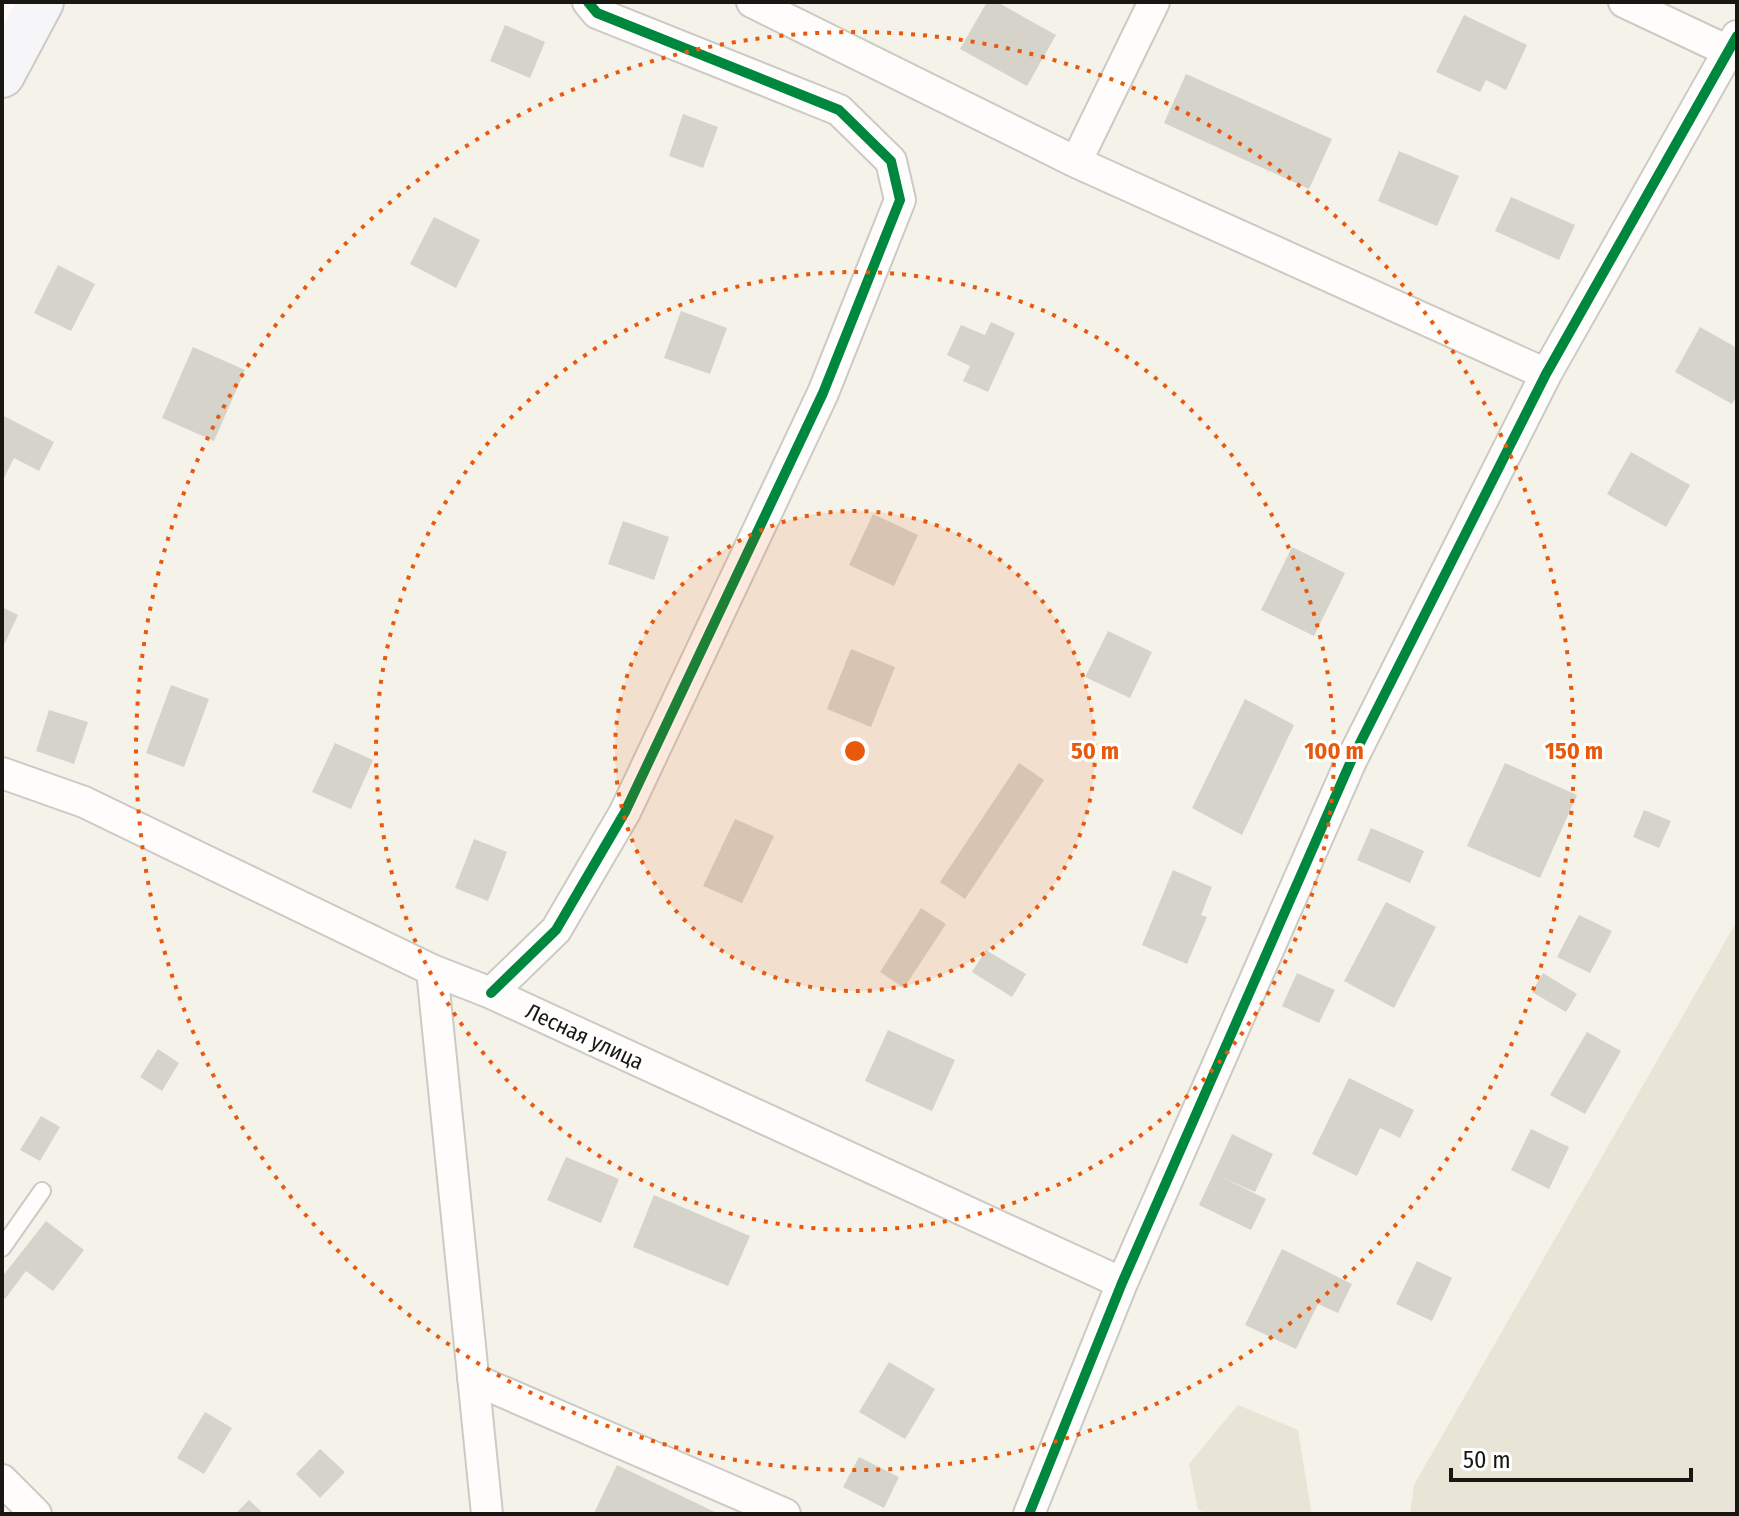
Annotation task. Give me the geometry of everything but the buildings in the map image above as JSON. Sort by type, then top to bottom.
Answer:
[{"type":"main road","points":[[2,75],[24,13]]},
{"type":"street","points":[[491,993],[556,930],[625,812],[823,393],[900,200],[891,161],[839,110],[597,13],[588,2]]},
{"type":"street","points":[[752,2],[1076,162],[1546,374]]},
{"type":"street","points":[[1076,162],[1154,2]]},
{"type":"street","points":[[1029,1514],[1122,1283],[1351,761],[1546,374],[1733,44],[1624,2]]},
{"type":"street","name":"Лесная улица","points":[[2,773],[84,802],[432,970],[491,993],[1122,1283]]},
{"type":"street","points":[[432,970],[487,1514]]},
{"type":"street","points":[[473,1379],[785,1514]]},
{"type":"street","points":[[2,1480],[36,1514]]},
{"type":"lane","points":[[2,1248],[42,1191]]},
{"type":"shaded area","points":[[1737,921],[1737,1514],[1410,1514],[1414,1485]]},
{"type":"shaded area","points":[[1238,1405],[1298,1430],[1310,1514],[1208,1514],[1198,1510],[1189,1464]]},
{"type":"cycle path","points":[[491,993],[556,930],[625,812],[823,393],[900,200],[891,161],[839,110],[597,13],[588,2]]},
{"type":"cycle path","points":[[1029,1514],[1122,1283],[1351,761],[1546,374],[1737,36]]}]
